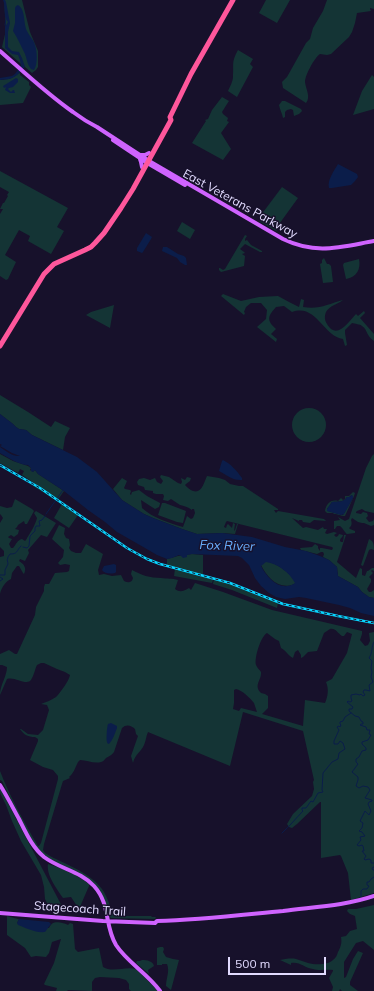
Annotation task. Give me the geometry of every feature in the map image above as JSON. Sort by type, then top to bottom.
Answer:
[{"type":"highway","points":[[0,346],[44,274],[54,264],[85,250],[95,243],[104,233],[133,189],[191,74],[233,0]]},
{"type":"main road","name":"East Veterans Parkway","points":[[0,51],[36,84],[96,128],[140,157],[283,242],[309,250],[324,251],[374,242]]},
{"type":"main road","points":[[151,154],[155,166],[143,168],[140,157],[151,154]]},
{"type":"main road","points":[[0,785],[35,848],[47,859],[79,875],[97,890],[104,904],[113,939],[120,950],[150,978],[160,991]]},
{"type":"main road","name":"Stagecoach Trail","points":[[0,912],[155,920],[157,922],[213,918],[355,902],[374,896]]},
{"type":"green space","points":[[4,0],[22,0],[30,32],[38,51],[38,67],[32,73],[2,47],[6,30]]},
{"type":"green space","points":[[266,0],[290,0],[277,23],[259,13]]},
{"type":"green space","points":[[327,0],[374,0],[374,9],[370,8],[371,11],[357,13],[352,32],[349,37],[331,54],[320,54],[316,59],[308,71],[305,79],[308,96],[306,103],[283,88],[282,82],[287,77],[306,43],[310,39],[313,28],[323,11]]},
{"type":"green space","points":[[238,50],[253,59],[250,64],[253,67],[237,97],[228,91],[232,80],[234,61]]},
{"type":"green space","points":[[19,72],[20,75],[29,82],[31,87],[23,103],[0,105],[0,80],[13,77]]},
{"type":"green space","points":[[372,75],[374,77],[374,109],[353,115],[362,91]]},
{"type":"green space","points":[[222,97],[229,101],[222,112],[228,118],[227,121],[229,122],[221,133],[231,149],[223,160],[192,143],[206,121],[205,120],[208,119],[212,110]]},
{"type":"green space","points":[[282,101],[301,109],[302,111],[294,116],[293,110],[287,110],[285,112],[285,117],[283,118],[279,105]]},
{"type":"green space","points":[[0,171],[68,208],[57,227],[64,231],[51,254],[28,241],[30,236],[19,230],[5,255],[16,262],[8,279],[6,280],[0,276],[0,214],[3,209],[0,209],[9,192],[0,187]]},
{"type":"green space","points":[[282,187],[298,198],[277,227],[276,230],[278,232],[259,221],[263,217],[261,215]]},
{"type":"green space","points":[[182,222],[195,230],[190,239],[177,231]]},
{"type":"green space","points":[[245,235],[247,236],[245,241],[247,240],[251,245],[262,252],[245,244],[240,249],[245,253],[242,254],[245,256],[244,266],[221,272],[219,268],[223,270],[225,269]]},
{"type":"green space","points":[[324,258],[327,264],[331,266],[333,282],[323,283],[320,264]]},
{"type":"green space","points":[[359,259],[359,269],[353,276],[346,279],[343,265],[344,263]]},
{"type":"green space","points":[[223,294],[241,301],[259,297],[278,296],[299,307],[301,299],[304,300],[303,307],[309,308],[323,306],[343,300],[327,310],[325,319],[327,324],[335,331],[339,330],[343,328],[356,314],[358,316],[364,311],[365,313],[360,318],[374,334],[374,341],[362,326],[352,323],[345,330],[347,345],[345,346],[343,339],[336,337],[307,312],[300,310],[292,312],[284,306],[276,307],[269,318],[276,329],[271,334],[277,339],[276,342],[257,327],[266,319],[267,310],[261,303],[251,303],[246,307],[244,315],[221,296]]},
{"type":"green space","points":[[114,305],[110,328],[86,315],[91,312]]},
{"type":"green space","points":[[0,395],[51,427],[55,421],[70,428],[65,437],[63,450],[32,435],[26,430],[19,429],[0,414]]},
{"type":"green space","points":[[309,408],[321,413],[326,425],[321,437],[309,442],[297,437],[292,425],[297,413]]},
{"type":"green space","points":[[0,454],[13,461],[28,466],[33,472],[35,470],[38,474],[64,491],[57,501],[33,486],[34,483],[22,475],[24,471],[20,469],[18,473],[0,463]]},
{"type":"green space","points":[[374,454],[374,513],[362,509],[356,513],[367,513],[368,516],[366,518],[369,522],[373,521],[374,519],[374,525],[371,526],[358,522],[352,518],[352,523],[349,528],[355,531],[355,533],[347,534],[340,526],[337,526],[334,529],[334,521],[340,520],[338,517],[345,521],[349,519],[366,468]]},
{"type":"green space","points":[[161,475],[169,477],[181,484],[181,478],[185,480],[187,477],[191,478],[185,485],[193,491],[199,491],[201,489],[207,476],[219,478],[230,484],[243,486],[278,509],[274,510],[276,513],[278,511],[324,519],[326,521],[314,520],[310,523],[292,518],[303,528],[306,527],[318,530],[323,527],[324,529],[327,529],[325,533],[327,534],[334,532],[337,533],[334,535],[336,537],[339,534],[343,535],[340,540],[341,542],[343,542],[344,535],[346,535],[337,562],[356,578],[360,568],[362,569],[362,575],[365,576],[367,571],[374,568],[374,571],[371,571],[373,573],[369,577],[371,582],[367,589],[369,592],[374,590],[374,598],[369,597],[358,587],[338,576],[337,567],[323,557],[323,552],[317,554],[301,550],[300,548],[312,547],[315,544],[318,546],[320,551],[320,548],[332,550],[332,547],[227,521],[224,527],[226,528],[228,524],[232,528],[233,523],[235,524],[234,531],[238,524],[235,534],[197,534],[144,514],[122,500],[113,489],[122,478],[127,481],[124,488],[131,491],[131,495],[132,492],[139,490],[160,503],[159,507],[155,509],[141,500],[142,508],[146,512],[161,520],[183,527],[187,516],[191,519],[193,518],[195,513],[194,509],[192,510],[188,507],[180,505],[171,499],[168,501],[163,500],[163,494],[153,493],[153,491],[145,490],[144,487],[138,485],[137,482],[139,479],[144,478],[150,480],[155,478],[157,482],[161,484],[163,481],[160,477]]},
{"type":"green space","points":[[353,492],[355,493],[354,496],[345,516],[327,513],[325,511],[326,506],[331,501],[338,501],[341,498],[343,500],[345,499],[345,496],[349,496]],"holes":[[[352,495],[353,498],[343,515],[328,511],[327,509],[332,502],[342,501]]]},
{"type":"green space","points":[[15,499],[34,511],[27,524],[25,524],[24,521],[15,529],[19,530],[18,534],[14,537],[11,535],[8,537],[12,539],[9,544],[11,548],[13,548],[18,541],[22,539],[25,541],[26,540],[36,521],[37,518],[34,513],[36,511],[56,523],[47,537],[41,535],[28,550],[29,553],[25,561],[20,559],[19,561],[25,568],[24,574],[19,566],[17,566],[12,573],[11,579],[7,581],[1,589],[0,594],[0,557],[4,556],[4,551],[0,547],[0,523],[3,518],[0,514],[0,506],[7,508],[12,507]]},
{"type":"green space","points":[[162,503],[186,511],[183,523],[158,515]]},
{"type":"green space","points":[[62,504],[78,515],[69,528],[54,518]]},
{"type":"green space","points":[[59,525],[65,528],[64,534],[66,538],[69,539],[69,548],[71,551],[81,553],[86,544],[103,554],[98,570],[99,575],[121,575],[124,581],[130,582],[133,578],[131,574],[132,570],[149,577],[178,580],[175,589],[180,591],[184,591],[189,588],[191,590],[195,583],[272,610],[362,631],[360,640],[365,646],[368,645],[370,641],[369,633],[374,632],[374,893],[351,900],[348,873],[341,856],[321,858],[321,802],[292,828],[287,824],[293,814],[312,796],[314,789],[314,780],[303,731],[243,712],[230,766],[148,732],[144,745],[135,757],[133,763],[131,756],[138,736],[135,729],[127,726],[122,728],[112,754],[102,762],[96,763],[80,760],[69,777],[70,778],[63,781],[44,844],[43,850],[45,853],[84,873],[97,883],[104,892],[114,914],[127,916],[151,916],[156,917],[155,919],[111,918],[105,903],[93,884],[44,856],[32,842],[2,781],[0,780],[0,771],[8,790],[39,846],[58,776],[53,770],[43,767],[30,760],[38,739],[26,735],[20,729],[28,734],[38,735],[43,730],[49,710],[47,705],[41,704],[56,697],[66,684],[70,675],[41,663],[37,665],[33,677],[28,682],[7,679],[0,695],[7,667],[0,665],[0,654],[9,650],[17,654],[35,615],[36,607],[44,591],[45,584],[49,584],[55,573],[69,571],[70,565],[60,565],[58,563],[63,557],[64,550],[52,539]],"holes":[[[330,629],[335,630],[342,636],[344,636],[347,632],[352,634],[347,653],[332,679],[326,682],[328,692],[325,703],[305,700],[303,726],[262,714],[268,708],[268,696],[261,693],[258,687],[261,672],[256,666],[256,657],[262,638],[267,633],[279,641],[281,648],[285,650],[289,656],[293,658],[295,652],[298,650],[301,658],[308,652],[317,651],[324,633]],[[236,689],[254,703],[257,712],[241,708],[239,711],[233,709],[234,690]]]},
{"type":"green space","points":[[369,539],[373,542],[374,550],[369,550],[363,566],[361,565]]},
{"type":"green space","points":[[192,554],[203,555],[203,575],[167,565],[167,559]]},
{"type":"green space","points":[[266,561],[283,569],[296,583],[285,586],[275,582],[267,575],[261,565]]},
{"type":"green space","points":[[175,569],[212,579],[212,583],[174,576]]},
{"type":"green space","points":[[214,579],[232,584],[278,603],[277,608],[213,584]]},
{"type":"green space","points":[[0,788],[65,912],[46,909],[47,903],[41,875],[21,841],[0,793]]},
{"type":"green space","points":[[48,864],[69,872],[89,884],[79,909],[71,897],[63,898],[50,877]]},
{"type":"green space","points":[[374,905],[374,950],[363,941],[356,943],[344,962],[344,978],[346,977],[358,951],[363,953],[350,982],[350,985],[358,991],[342,991],[340,989],[339,991],[332,991],[333,987],[329,978],[333,970],[315,970],[297,963],[291,963],[291,965],[280,960],[298,959],[308,963],[318,964],[331,962],[336,957],[340,948],[341,937],[346,936],[350,931],[357,929],[355,916],[347,911],[348,909],[356,909]]},
{"type":"green space","points":[[7,916],[19,919],[17,923],[49,928],[54,922],[60,922],[68,925],[70,923],[73,924],[75,949],[78,952],[99,948],[103,967],[107,969],[136,969],[158,991],[131,991],[126,980],[100,977],[95,978],[92,982],[92,991],[56,991],[57,988],[44,984],[54,963],[61,939],[52,942],[49,953],[46,957],[31,957],[25,948],[7,935]]},
{"type":"green space","points":[[163,947],[163,952],[166,957],[179,960],[171,990],[166,986],[168,972],[167,964],[157,965],[157,948]]},
{"type":"green space","points":[[137,961],[150,961],[154,966],[148,970],[149,974],[136,963]]},
{"type":"water","points":[[3,0],[6,2],[10,23],[8,32],[8,47],[12,51],[19,52],[25,67],[12,78],[0,80],[0,78],[15,74],[21,66],[18,55],[12,54],[5,48],[5,27],[8,22],[5,17]]},
{"type":"water","points":[[18,5],[21,7],[26,28],[34,41],[36,48],[37,61],[34,70],[31,69],[13,31],[15,23],[15,8]]},
{"type":"water","points":[[16,78],[18,79],[18,82],[13,87],[8,89],[11,92],[14,90],[15,93],[10,93],[5,90],[6,87],[4,88],[3,86]]},
{"type":"water","points":[[338,164],[357,174],[358,177],[351,185],[329,188],[330,179]]},
{"type":"water","points":[[146,233],[152,237],[142,253],[137,251],[137,248]]},
{"type":"water","points":[[163,247],[167,247],[184,256],[186,258],[187,265],[180,262],[177,258],[162,251]]},
{"type":"water","name":"Fox River","points":[[0,414],[19,429],[26,430],[32,435],[77,457],[97,472],[122,500],[153,518],[197,534],[222,533],[252,537],[285,547],[306,551],[329,560],[337,567],[338,576],[358,587],[369,597],[374,598],[374,616],[339,605],[306,598],[299,597],[285,599],[276,597],[261,586],[255,578],[249,565],[238,556],[192,554],[183,558],[179,555],[167,559],[157,555],[117,532],[64,491],[38,474],[35,470],[33,472],[31,471],[31,468],[28,465],[18,463],[0,453],[0,447],[12,455],[20,456],[0,446],[2,445],[0,444]],"holes":[[[266,562],[286,572],[295,583],[290,586],[275,583],[261,566]]]},
{"type":"water","points":[[223,460],[234,468],[242,480],[233,479],[219,471]]},
{"type":"water","points":[[351,495],[353,498],[344,514],[341,515],[327,511],[332,502],[342,501]]},
{"type":"water","points":[[116,565],[115,573],[111,574],[102,570],[104,566]]},
{"type":"water","points":[[111,723],[117,726],[117,728],[109,744],[107,743],[107,730],[108,724]]},
{"type":"water","points":[[19,919],[49,922],[51,924],[45,932],[38,932],[18,925],[17,923]]},
{"type":"waterway","points":[[6,19],[6,27]]},
{"type":"waterway","points":[[46,514],[63,490]]},
{"type":"waterway","points":[[23,547],[27,548],[29,546],[30,536],[35,531],[36,526],[40,526],[39,521],[45,516]]},
{"type":"waterway","points":[[0,575],[5,575],[8,557],[10,554],[16,553],[21,546]]},
{"type":"waterway","points":[[0,577],[3,579],[0,581]]},
{"type":"waterway","points":[[374,642],[369,658],[372,661],[371,677],[373,682],[369,685],[370,691],[364,690],[363,692],[365,695],[363,696],[361,694],[351,695],[352,701],[347,702],[353,707],[352,709],[349,709],[349,711],[355,716],[359,717],[363,722],[363,724],[360,725],[366,727],[367,730],[370,730],[369,734],[371,735],[368,740],[362,742],[366,750],[362,751],[356,759],[358,764],[352,772],[358,777],[356,786],[359,788],[363,786],[368,787],[370,790],[365,798],[372,800],[368,804],[371,811],[369,815],[365,811],[360,821],[363,823],[362,828],[359,831],[365,836],[360,837],[361,840],[357,845],[363,846],[364,851],[362,851],[366,856],[364,859],[369,859],[371,860],[371,863],[374,863]]},
{"type":"waterway","points":[[282,833],[303,811],[302,808],[306,808],[311,801],[313,802],[318,793],[323,792],[323,773],[332,762],[338,759],[339,753],[345,749],[343,743],[340,741],[338,744],[334,744],[339,730],[337,727],[340,727],[340,722],[351,713]]},
{"type":"waterway","points":[[374,867],[372,868],[374,870]]},
{"type":"waterway","points":[[361,897],[361,891],[363,889],[367,889],[369,886],[367,885],[367,882],[374,877]]},
{"type":"railway","points":[[0,465],[40,488],[127,548],[147,559],[230,583],[283,604],[374,623]]}]
